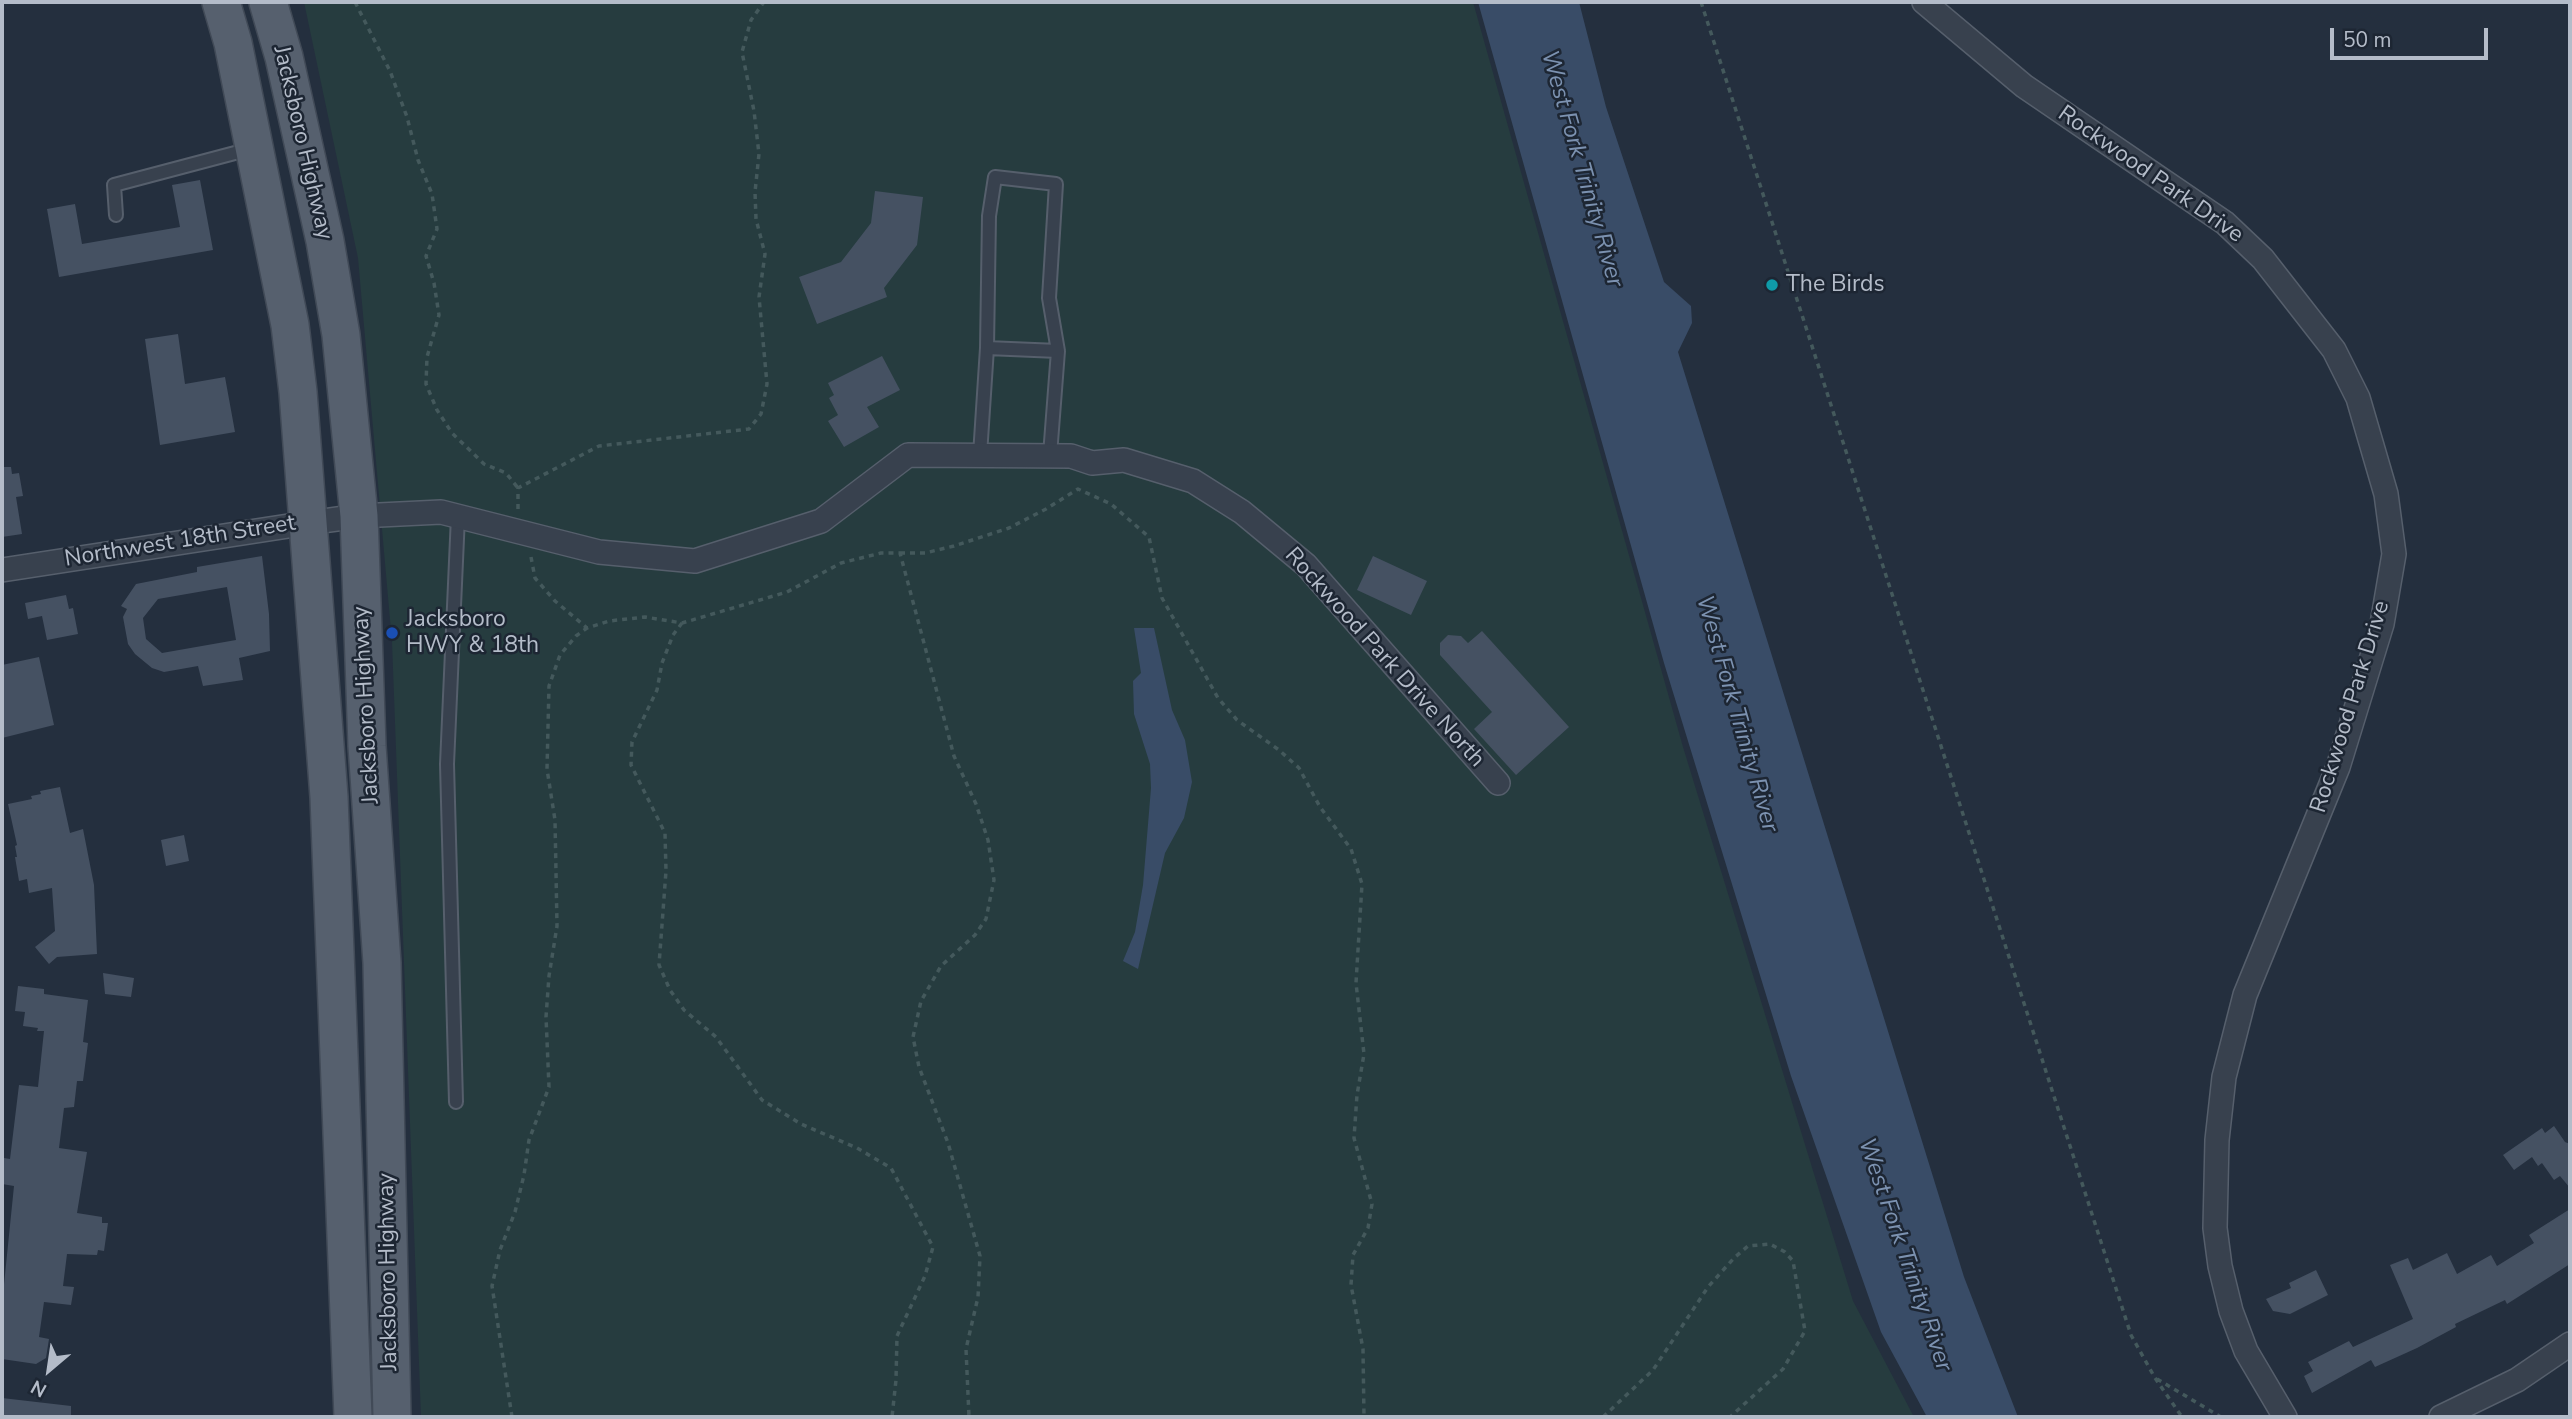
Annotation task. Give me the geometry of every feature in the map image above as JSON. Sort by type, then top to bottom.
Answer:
[{"type":"main road","name":"Jacksboro Highway","points":[[268,2],[284,57],[325,241],[341,335],[359,516],[367,746],[382,963],[392,1417]]},
{"type":"main road","name":"Jacksboro Highway","points":[[232,6],[233,43],[290,325],[298,392],[329,797],[354,1417]]},
{"type":"street","name":"Rockwood Park Drive","points":[[1924,2],[2024,86],[2225,223],[2263,259],[2334,350],[2358,398],[2386,494],[2394,554],[2382,624],[2338,766],[2245,995],[2224,1077],[2217,1140],[2215,1228],[2220,1266],[2231,1311],[2246,1351],[2285,1417]]},
{"type":"street","name":"Rockwood Park Drive North","points":[[359,516],[441,512],[599,552],[695,561],[821,521],[908,455],[1050,455],[1071,456],[1092,463],[1124,460],[1193,481],[1242,512],[1306,565],[1498,783]]},
{"type":"street","name":"Northwest 18th Street","points":[[2,570],[359,516]]},
{"type":"street","points":[[2441,1417],[2517,1380],[2570,1344]]},
{"type":"lane","points":[[116,215],[114,185],[254,148]]},
{"type":"lane","points":[[980,455],[987,348],[989,216],[995,177],[1056,184],[1049,298],[1058,351],[1050,455]]},
{"type":"lane","points":[[987,348],[1058,351]]},
{"type":"lane","points":[[456,1102],[447,764],[458,516]]},
{"type":"path","points":[[355,2],[390,71],[407,117],[418,160],[432,194],[437,229],[426,256],[439,315],[427,357],[426,384],[437,410],[452,433],[484,464],[506,474],[518,488],[518,513],[535,578],[555,601],[587,628]]},
{"type":"path","points":[[518,488],[599,446],[749,429],[761,414],[767,384],[759,297],[765,254],[755,219],[759,154],[754,111],[742,52],[751,20],[764,2]]},
{"type":"path","points":[[1701,2],[2131,1335],[2155,1378],[2182,1417]]},
{"type":"path","points":[[512,1417],[492,1286],[500,1250],[515,1212],[529,1140],[549,1087],[546,1017],[557,926],[555,820],[547,769],[549,686],[560,655],[576,636],[587,628],[609,621],[645,618],[682,622],[787,592],[841,563],[881,553],[925,553],[954,546],[1009,528],[1078,489],[1111,504],[1149,537],[1162,598],[1218,698],[1237,720],[1299,768],[1320,807],[1351,849],[1362,884],[1356,983],[1364,1054],[1357,1095],[1354,1138],[1372,1205],[1367,1228],[1353,1255],[1351,1285],[1363,1349],[1364,1417]]},
{"type":"path","points":[[900,553],[954,755],[976,804],[988,840],[994,880],[986,919],[975,935],[941,966],[921,1001],[913,1037],[919,1067],[948,1143],[981,1256],[978,1297],[966,1349],[969,1417]]},
{"type":"path","points":[[682,622],[673,635],[662,663],[657,690],[632,742],[631,765],[665,833],[666,871],[659,965],[670,990],[684,1010],[716,1037],[762,1100],[801,1124],[857,1148],[891,1168],[933,1247],[925,1276],[897,1336],[892,1417]]},
{"type":"path","points":[[1603,1417],[1653,1370],[1708,1287],[1734,1258],[1748,1246],[1770,1244],[1785,1252],[1793,1261],[1805,1331],[1783,1369],[1730,1417]]},
{"type":"path","points":[[2155,1378],[2221,1417]]},
{"type":"green space","points":[[304,2],[1473,2],[1683,747],[1853,1301],[1914,1417],[421,1417],[392,642],[358,258]]},
{"type":"water","name":"West Fork Trinity River","points":[[1478,2],[1579,2],[1606,107],[1664,282],[1691,306],[1692,323],[1678,352],[1964,1277],[2018,1417],[1927,1417],[1881,1332],[1791,1076],[1664,663]]},
{"type":"water","points":[[1134,628],[1154,628],[1172,710],[1185,740],[1192,782],[1184,818],[1165,853],[1138,969],[1123,961],[1135,932],[1143,885],[1151,788],[1150,764],[1134,714],[1133,681],[1141,673]]},
{"type":"building","points":[[200,180],[213,250],[59,277],[47,209],[75,204],[82,244],[180,227],[172,185]]},
{"type":"building","points":[[875,191],[923,197],[917,245],[884,288],[887,297],[817,324],[799,277],[841,262],[871,223]]},
{"type":"building","points":[[178,334],[185,384],[225,377],[235,432],[160,445],[145,339]]},
{"type":"building","points":[[882,356],[900,390],[867,407],[879,427],[844,447],[828,421],[838,415],[829,398],[834,395],[828,383]]},
{"type":"building","points":[[2,467],[11,467],[12,474],[19,473],[23,496],[16,497],[22,534],[2,537]]},
{"type":"building","points":[[262,556],[269,614],[270,651],[239,658],[243,680],[203,686],[198,666],[164,672],[152,668],[135,654],[128,644],[123,617],[127,609],[121,606],[136,584],[197,572],[197,567]],"holes":[[[227,587],[236,640],[162,653],[146,639],[143,618],[158,599]]]},
{"type":"building","points":[[1373,556],[1427,581],[1411,615],[1357,590]]},
{"type":"building","points":[[66,595],[69,609],[73,608],[78,634],[47,640],[42,616],[28,619],[25,603]]},
{"type":"building","points":[[1482,631],[1569,727],[1516,775],[1474,729],[1492,712],[1440,655],[1440,643],[1448,635],[1461,636],[1468,643]]},
{"type":"building","points":[[39,657],[54,725],[2,738],[2,665]]},
{"type":"building","points":[[60,787],[70,833],[83,829],[94,885],[97,954],[57,957],[49,964],[35,947],[55,931],[52,888],[29,893],[27,879],[19,881],[15,857],[17,845],[8,804],[32,799],[31,796],[41,794],[40,791]]},
{"type":"building","points":[[184,835],[189,861],[166,866],[161,840]]},
{"type":"building","points":[[103,973],[134,978],[131,997],[105,994]]},
{"type":"building","points":[[18,986],[44,989],[44,994],[88,1000],[83,1042],[88,1043],[83,1081],[77,1081],[74,1107],[64,1108],[59,1148],[87,1152],[77,1213],[102,1217],[102,1223],[108,1223],[104,1251],[98,1250],[97,1255],[67,1254],[63,1286],[74,1287],[71,1305],[44,1302],[39,1337],[49,1339],[46,1358],[36,1364],[2,1359],[2,1304],[14,1186],[2,1184],[2,1172],[4,1158],[10,1159],[19,1085],[38,1087],[44,1031],[23,1026],[25,1012],[15,1011]]},
{"type":"building","points":[[2554,1126],[2565,1142],[2570,1144],[2570,1188],[2560,1176],[2554,1180],[2542,1163],[2538,1166],[2532,1157],[2514,1170],[2503,1155],[2542,1128],[2545,1133]]},
{"type":"building","points":[[2570,1209],[2570,1264],[2507,1304],[2505,1300],[2455,1324],[2456,1327],[2417,1348],[2375,1367],[2371,1360],[2312,1393],[2304,1376],[2313,1371],[2308,1362],[2349,1341],[2353,1347],[2413,1319],[2390,1265],[2408,1258],[2413,1270],[2447,1253],[2457,1274],[2491,1255],[2497,1266],[2534,1243],[2529,1235]]},
{"type":"building","points":[[2316,1270],[2328,1295],[2290,1314],[2273,1311],[2266,1299],[2291,1288],[2289,1283]]},
{"type":"building","points":[[2,1398],[71,1406],[71,1417],[2,1417]]},
{"type":"place","name":"The Birds","points":[[1772,285]]},
{"type":"place","name":"Jacksboro HWY & 18th","points":[[392,633]]}]
